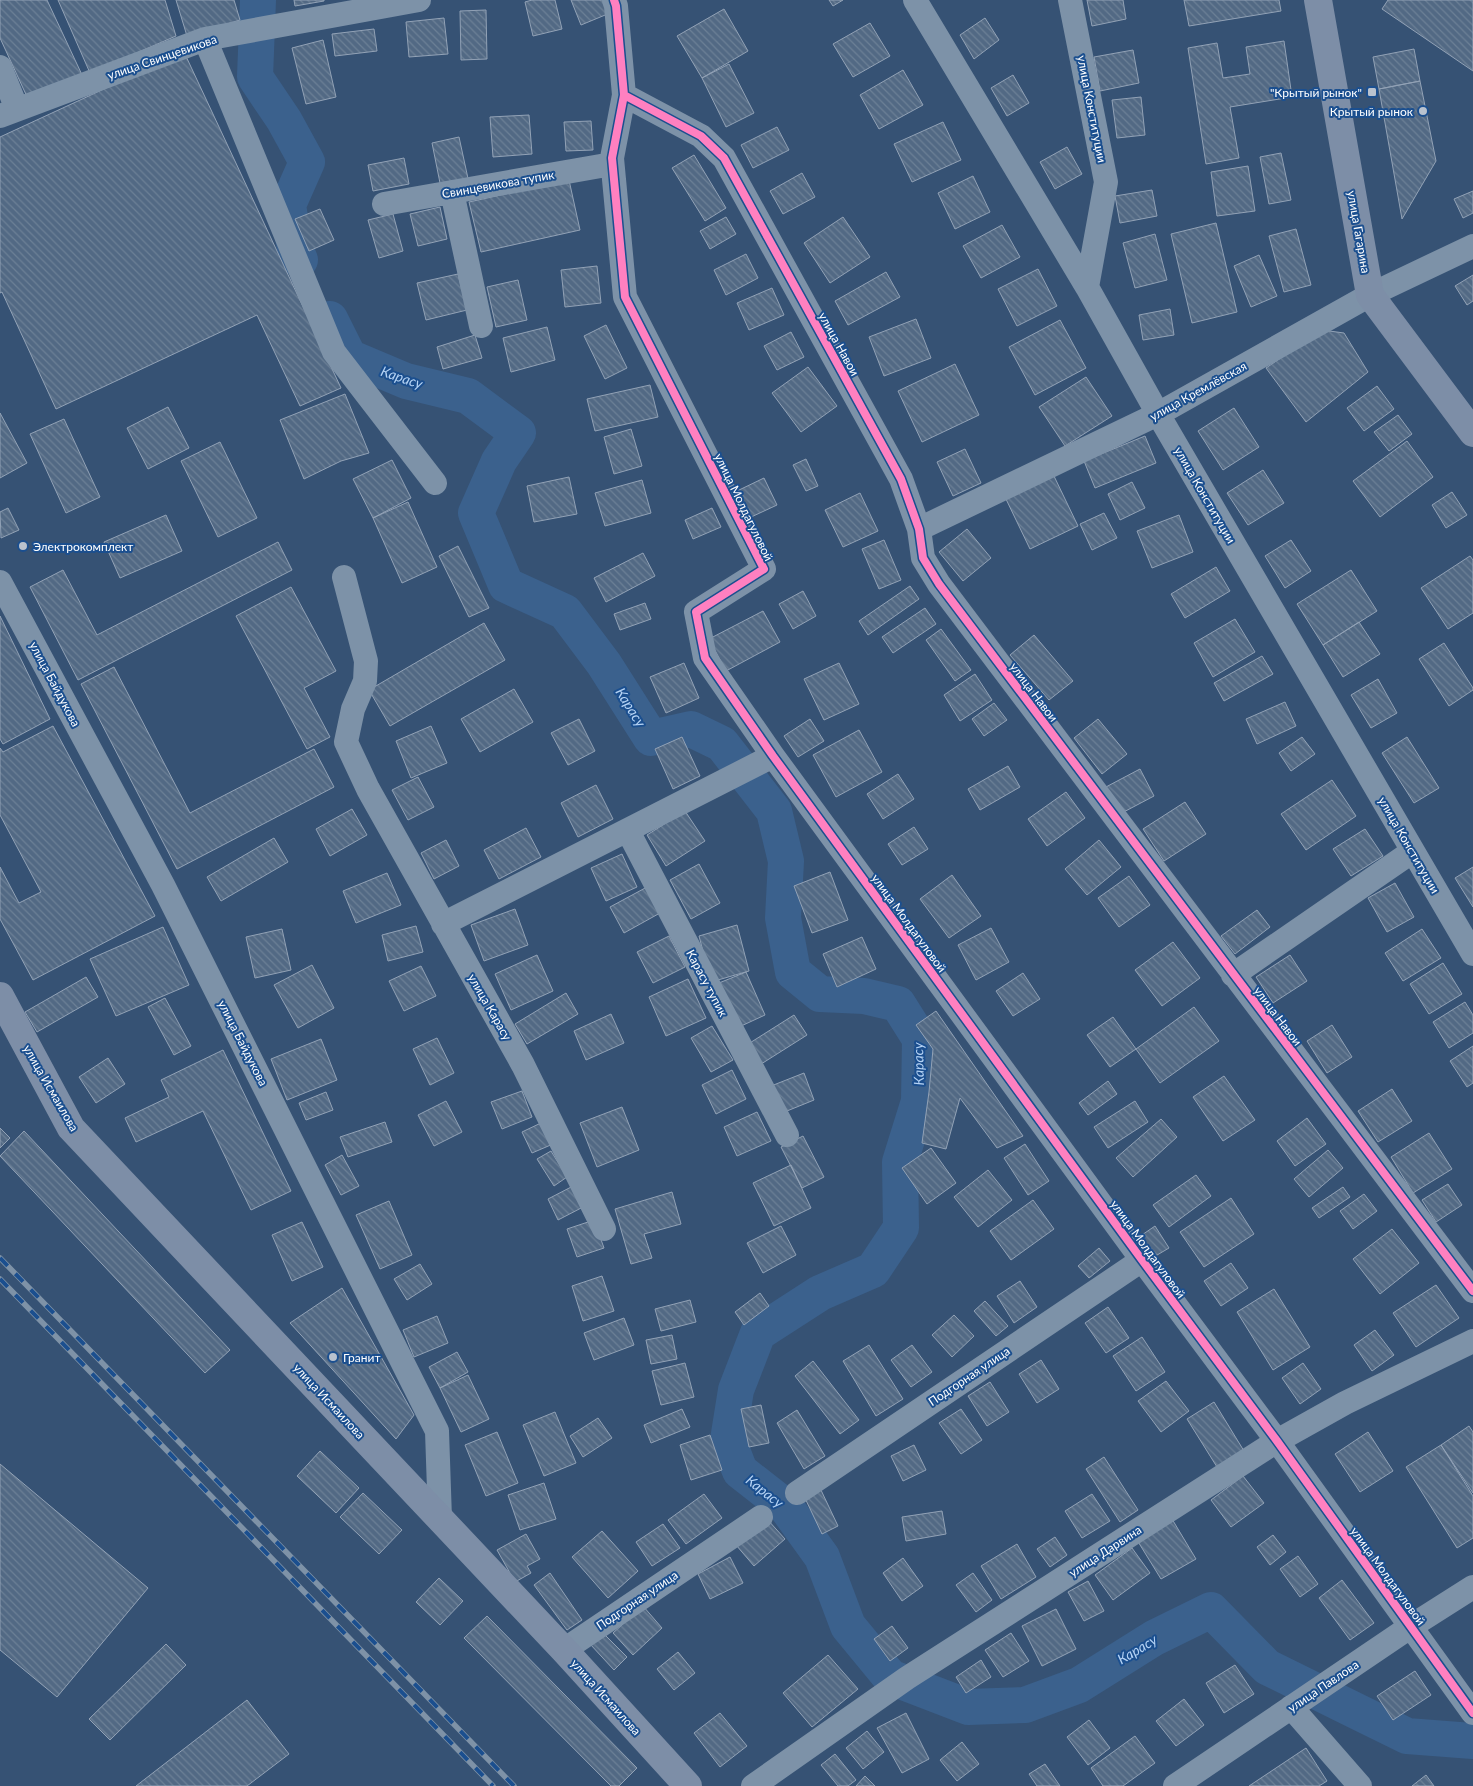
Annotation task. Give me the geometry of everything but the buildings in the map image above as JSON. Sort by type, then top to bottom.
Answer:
[{"type":"main road","name":"улица Гагарина","points":[[1318,0],[1370,295],[1473,433]]},
{"type":"main road","name":"улица Исмаилова","points":[[0,996],[72,1128],[564,1650],[688,1786]]},
{"type":"street","name":"улица Свинцевикова","points":[[9,112],[205,39],[419,0]]},
{"type":"street","name":"улица Молдагуловой","points":[[614,0],[624,95],[612,164],[625,297],[764,569],[696,612],[705,658],[773,756],[1277,1441],[1473,1713]]},
{"type":"street","points":[[915,0],[1086,287]]},
{"type":"street","name":"улица Конституции","points":[[1070,0],[1106,182],[1086,287],[1473,954]]},
{"type":"street","points":[[205,39],[334,352],[435,483]]},
{"type":"street","points":[[0,67],[9,112]]},
{"type":"street","name":"улица Навои","points":[[624,95],[701,136],[724,158],[902,479],[919,529],[923,558],[939,584],[1473,1291]]},
{"type":"street","name":"Свинцевикова тупик","points":[[384,204],[612,164]]},
{"type":"street","points":[[452,192],[481,326]]},
{"type":"street","name":"улица Кремлёвская","points":[[919,529],[1158,414],[1370,295],[1473,246]]},
{"type":"street","name":"улица Карасу","points":[[344,577],[366,661],[365,681],[353,709],[346,742],[368,789],[523,1065],[604,1229]]},
{"type":"street","name":"улица Байдукова","points":[[0,582],[163,885],[437,1431],[440,1519]]},
{"type":"street","points":[[443,924],[773,756]]},
{"type":"street","name":"Карасу тупик","points":[[628,831],[787,1135]]},
{"type":"street","points":[[1233,975],[1413,851]]},
{"type":"street","name":"Подгорная улица","points":[[797,1493],[1142,1260]]},
{"type":"street","name":"улица Дарвина","points":[[753,1786],[898,1684],[1277,1441],[1345,1403],[1473,1341]]},
{"type":"street","name":"Подгорная улица","points":[[564,1650],[761,1517]]},
{"type":"street","name":"улица Павлова","points":[[1176,1786],[1410,1627],[1469,1598]]},
{"type":"street","points":[[1292,1707],[1360,1786]]},
{"type":"waterway","name":"Карасу","points":[[258,0],[255,77],[284,120],[307,162],[288,205],[295,249],[300,260]]},
{"type":"waterway","name":"Карасу","points":[[330,319],[349,357],[406,381],[468,396],[518,433],[499,461],[476,513],[506,585],[565,612],[604,664],[651,738],[691,729],[722,744],[774,811],[786,861],[783,918],[793,972],[820,994],[864,996],[898,1004],[920,1039],[919,1101],[900,1162],[901,1228],[873,1270],[820,1293],[758,1333],[736,1390],[728,1440],[740,1471],[786,1507],[822,1557],[848,1626],[890,1677],[968,1707],[1025,1705],[1079,1685],[1154,1638],[1211,1610],[1267,1667],[1407,1736],[1473,1741]]},
{"type":"railway","points":[[0,1258],[514,1786]]},
{"type":"railway","points":[[0,1279],[493,1786]]},
{"type":"cycle path","points":[[614,0],[624,95],[612,158],[625,297],[764,569],[696,612],[705,658],[773,756],[1277,1441],[1473,1713]]},
{"type":"cycle path","points":[[624,95],[701,136],[724,158],[901,479],[919,529],[923,558],[939,584],[1473,1291]]},
{"type":"place","name":"\"Крытый рынок\"","points":[[1372,92]]},
{"type":"place","name":"Крытый рынок","points":[[1423,111]]},
{"type":"place","name":"Электрокомплект","points":[[23,546]]},
{"type":"place","name":"Гранит","points":[[333,1357]]}]
